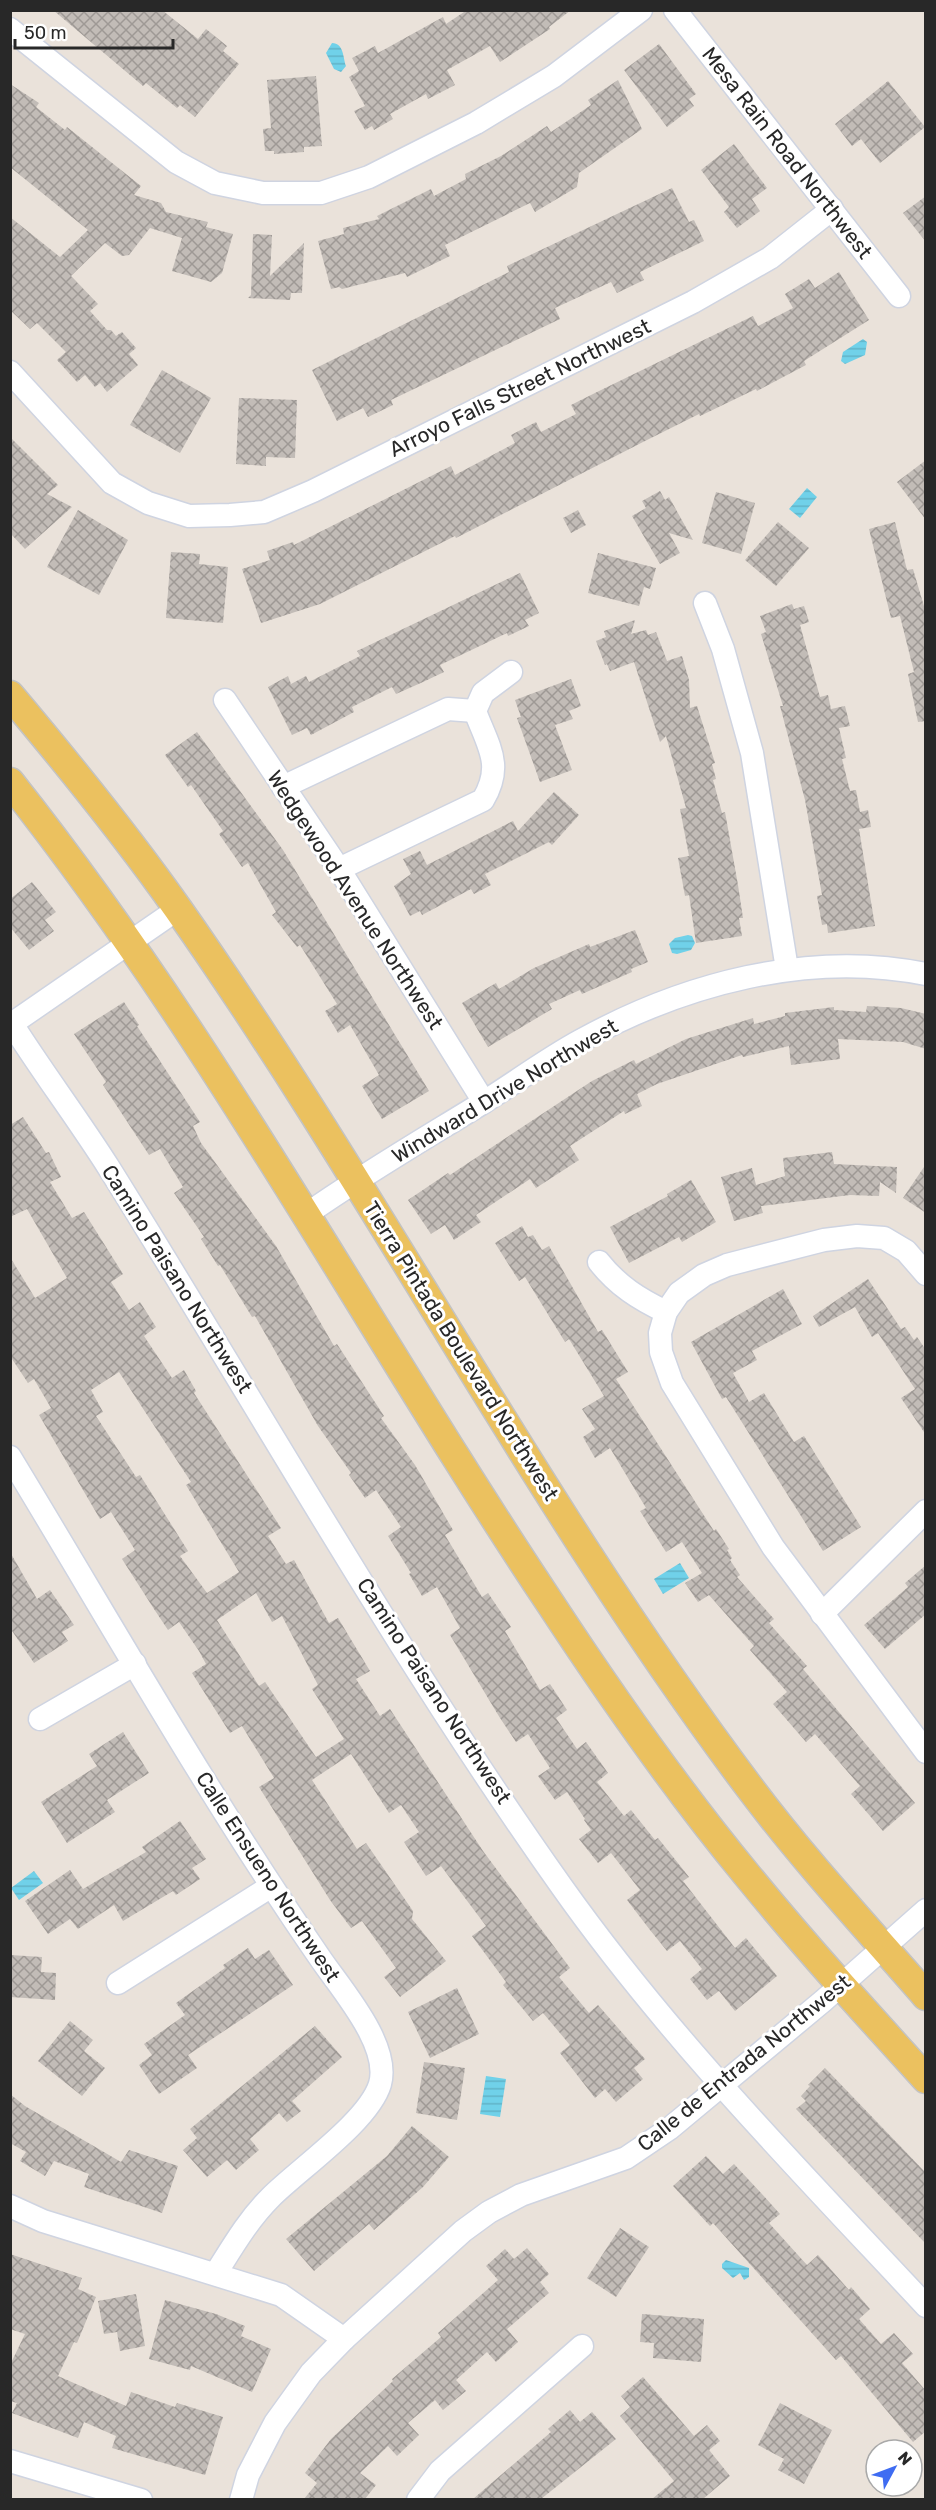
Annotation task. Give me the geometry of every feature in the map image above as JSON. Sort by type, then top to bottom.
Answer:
[{"type":"main road","name":"Tierra Pintada Boulevard Northwest","points":[[10,695],[106,811],[178,909],[257,1026],[588,1553],[669,1675],[751,1790],[926,1996]]},
{"type":"main road","points":[[10,782],[75,864],[131,942],[307,1214],[477,1489],[616,1701],[745,1873],[841,1986],[926,2079]]},
{"type":"street","points":[[10,29],[176,162],[215,183],[263,193],[321,192],[369,177],[476,123],[554,76],[641,10]]},
{"type":"street","name":"Mesa Rain Road Northwest","points":[[675,10],[899,296]]},
{"type":"street","name":"Arroyo Falls Street Northwest","points":[[10,372],[112,483],[148,503],[189,516],[264,512],[313,491],[693,302],[770,258],[832,209]]},
{"type":"street","points":[[705,603],[723,649],[752,753],[787,969]]},
{"type":"street","points":[[339,869],[483,800],[493,784],[495,764],[475,711],[483,693],[511,672]]},
{"type":"street","name":"Wedgewood Avenue Northwest","points":[[225,700],[339,869],[483,1102]]},
{"type":"street","points":[[283,787],[448,709],[475,711]]},
{"type":"street","points":[[11,1024],[178,909]]},
{"type":"street","name":"Windward Drive Northwest","points":[[307,1214],[354,1181],[579,1041],[642,1011],[713,986],[787,969],[896,968],[926,974]]},
{"type":"street","name":"Camino Paisano Northwest","points":[[11,1024],[106,1163],[447,1718],[563,1888],[619,1962],[720,2085],[926,2306]]},
{"type":"street","points":[[926,1274],[906,1251],[884,1238],[857,1236],[824,1240],[727,1265],[704,1275],[679,1293],[666,1312],[660,1333],[661,1352],[672,1383],[772,1547],[926,1752]]},
{"type":"street","points":[[599,1262],[614,1281],[636,1298],[666,1312]]},
{"type":"street","name":"Calle Ensueno Northwest","points":[[10,1457],[270,1887],[368,2029],[380,2057],[380,2084],[365,2111],[248,2221],[216,2273]]},
{"type":"street","points":[[822,1614],[926,1511]]},
{"type":"street","points":[[40,1719],[135,1664]]},
{"type":"street","points":[[118,1983],[270,1887]]},
{"type":"street","name":"Calle de Entrada Northwest","points":[[241,2499],[248,2475],[275,2423],[311,2373],[344,2339],[419,2270],[489,2211],[521,2195],[626,2158],[669,2129],[841,1986],[926,1910]]},
{"type":"street","points":[[10,2206],[43,2221],[281,2295],[344,2339]]},
{"type":"street","points":[[418,2499],[440,2471],[582,2346]]},
{"type":"street","points":[[10,2461],[141,2499]]},
{"type":"water","points":[[332,43],[339,45],[342,52],[346,66],[341,72],[334,69],[326,53]]},
{"type":"water","points":[[863,339],[867,342],[865,355],[845,364],[841,361],[843,352]]},
{"type":"water","points":[[807,488],[817,497],[800,518],[789,509]]},
{"type":"water","points":[[692,936],[695,943],[691,950],[672,953],[669,944],[675,938]]},
{"type":"water","points":[[680,1563],[689,1578],[663,1594],[654,1579]]},
{"type":"water","points":[[34,1871],[43,1883],[19,1900],[11,1888]]},
{"type":"water","points":[[486,2076],[506,2079],[500,2117],[480,2114]]},
{"type":"water","points":[[726,2260],[749,2268],[749,2277],[744,2280],[740,2273],[733,2278],[722,2268]]},
{"type":"building","points":[[53,10],[162,10],[198,39],[206,29],[227,46],[223,51],[239,64],[195,117],[180,105],[177,108],[146,83],[143,86]]},
{"type":"building","points":[[467,10],[571,10],[549,27],[550,29],[500,62],[490,46],[447,70],[455,85],[428,99],[426,94],[390,114],[393,119],[374,130],[372,126],[365,130],[354,111],[365,106],[349,77],[359,71],[352,58],[375,46],[378,53],[443,17],[446,24]]},
{"type":"building","points":[[659,44],[696,94],[689,99],[694,106],[667,127],[624,70]]},
{"type":"building","points":[[316,76],[322,146],[304,147],[304,152],[274,154],[274,151],[265,151],[263,129],[271,128],[267,80]]},
{"type":"building","points":[[618,80],[642,129],[579,173],[577,187],[535,212],[530,203],[445,245],[450,256],[407,277],[405,273],[342,289],[339,287],[331,289],[318,241],[344,234],[343,228],[379,219],[377,216],[431,189],[434,196],[466,179],[465,174],[501,156],[547,126],[551,132],[591,105],[588,100]]},
{"type":"building","points":[[888,81],[925,127],[880,163],[861,139],[852,146],[835,124]]},
{"type":"building","points":[[10,84],[39,103],[36,107],[65,130],[67,127],[141,186],[134,195],[161,203],[166,212],[208,222],[206,227],[233,234],[222,273],[211,282],[172,271],[182,238],[150,228],[129,255],[122,256],[105,243],[71,276],[98,304],[90,311],[107,330],[111,330],[116,336],[122,332],[136,348],[129,354],[138,365],[107,392],[100,383],[95,387],[85,375],[77,382],[57,360],[66,352],[37,323],[30,329],[10,310],[10,217],[60,257],[88,230],[10,167]]},
{"type":"building","points":[[734,144],[767,188],[752,199],[760,211],[737,228],[724,212],[729,207],[701,170]]},
{"type":"building","points":[[672,188],[689,222],[694,220],[704,241],[640,272],[644,280],[617,293],[611,282],[555,308],[560,319],[391,400],[393,405],[368,417],[363,408],[337,421],[312,370],[509,272],[507,266]]},
{"type":"building","points":[[926,196],[926,242],[903,213]]},
{"type":"building","points":[[253,234],[272,235],[270,276],[304,243],[302,293],[291,293],[290,300],[248,298],[251,295]]},
{"type":"building","points":[[839,272],[869,320],[804,361],[806,365],[757,391],[756,389],[700,416],[699,414],[456,538],[455,536],[320,604],[261,623],[242,569],[270,560],[267,551],[293,542],[294,545],[451,466],[455,475],[515,443],[511,435],[536,422],[541,432],[576,414],[571,405],[597,392],[753,316],[758,326],[793,308],[785,294],[809,279],[815,288]]},
{"type":"building","points":[[162,370],[211,398],[180,453],[130,425]]},
{"type":"building","points":[[239,398],[297,400],[295,458],[266,457],[266,466],[236,464]]},
{"type":"building","points":[[10,437],[58,485],[47,494],[72,507],[25,549],[10,533]]},
{"type":"building","points":[[926,460],[926,520],[897,482]]},
{"type":"building","points":[[660,491],[665,500],[669,497],[693,540],[669,533],[680,553],[660,564],[632,516],[646,508],[642,501]]},
{"type":"building","points":[[716,492],[755,503],[741,554],[702,543]]},
{"type":"building","points":[[78,510],[128,540],[99,595],[47,567]]},
{"type":"building","points":[[578,510],[586,525],[571,533],[563,518]]},
{"type":"building","points":[[778,522],[809,548],[776,586],[745,560]]},
{"type":"building","points":[[895,522],[907,570],[913,569],[926,613],[926,721],[918,722],[908,674],[914,672],[900,616],[891,618],[869,529]]},
{"type":"building","points":[[171,552],[200,554],[199,564],[228,567],[223,623],[166,618]]},
{"type":"building","points":[[598,553],[656,568],[650,589],[644,587],[639,606],[588,593]]},
{"type":"building","points":[[520,573],[539,613],[525,620],[529,626],[508,636],[507,633],[440,665],[444,672],[423,682],[396,694],[392,687],[352,707],[354,712],[311,735],[307,728],[292,735],[268,687],[288,676],[291,684],[306,676],[309,682],[360,656],[357,651]]},
{"type":"building","points":[[792,604],[794,609],[804,606],[809,622],[800,625],[820,697],[828,695],[831,709],[845,706],[850,726],[839,728],[846,758],[842,759],[850,791],[856,790],[860,812],[868,810],[871,827],[859,829],[875,926],[828,933],[827,924],[822,925],[817,896],[822,895],[805,800],[780,706],[783,706],[761,634],[766,632],[760,616]]},
{"type":"building","points":[[635,620],[631,634],[646,630],[648,635],[656,632],[667,661],[682,656],[689,680],[690,708],[697,706],[715,763],[712,764],[716,779],[713,780],[722,813],[725,812],[743,918],[739,918],[742,936],[696,943],[689,895],[685,896],[678,858],[689,856],[680,809],[686,808],[666,736],[660,742],[634,662],[610,671],[607,664],[605,665],[596,641],[606,637],[604,631]]},
{"type":"building","points":[[571,679],[581,706],[569,711],[573,719],[555,725],[572,770],[540,782],[517,718],[521,717],[515,700]]},
{"type":"building","points":[[197,732],[283,850],[429,1091],[382,1119],[362,1086],[379,1075],[350,1025],[338,1033],[325,1011],[337,1004],[300,945],[297,947],[272,915],[276,912],[248,863],[242,867],[219,834],[223,831],[191,785],[188,787],[165,755]]},
{"type":"building","points":[[554,792],[579,815],[552,845],[549,842],[485,874],[491,885],[474,894],[471,889],[422,915],[420,911],[410,916],[394,886],[411,874],[403,859],[420,851],[427,865],[513,821],[518,831]]},
{"type":"building","points":[[32,882],[56,912],[45,920],[54,931],[29,950],[10,927],[10,899]]},
{"type":"building","points":[[635,930],[648,962],[631,969],[632,972],[582,994],[580,990],[549,1004],[552,1009],[488,1047],[462,1003],[496,983],[499,989],[534,968],[589,944],[590,947]]},
{"type":"building","points":[[124,1002],[139,1025],[137,1026],[200,1122],[193,1126],[201,1143],[276,1246],[334,1346],[337,1344],[384,1416],[381,1418],[415,1465],[453,1530],[445,1535],[482,1597],[488,1593],[511,1627],[505,1631],[540,1690],[550,1684],[567,1710],[556,1718],[577,1749],[586,1742],[608,1773],[597,1782],[624,1816],[631,1810],[655,1840],[658,1838],[689,1877],[683,1881],[735,1948],[746,1938],[777,1976],[735,2011],[719,1991],[707,2000],[690,1979],[702,1969],[680,1941],[667,1951],[650,1930],[627,1900],[640,1890],[611,1853],[598,1863],[579,1839],[591,1830],[585,1819],[567,1792],[555,1800],[538,1776],[550,1768],[528,1734],[516,1742],[500,1718],[450,1635],[460,1628],[437,1587],[422,1596],[409,1574],[411,1573],[388,1536],[401,1527],[376,1490],[365,1498],[349,1475],[351,1473],[318,1426],[255,1316],[252,1317],[220,1265],[218,1266],[201,1239],[204,1237],[174,1193],[183,1187],[160,1149],[149,1155],[103,1085],[106,1082],[74,1034]]},
{"type":"building","points":[[867,1006],[901,1008],[926,1014],[926,1049],[903,1042],[838,1039],[840,1059],[791,1065],[789,1046],[743,1057],[742,1055],[657,1084],[637,1094],[642,1106],[625,1114],[624,1111],[570,1146],[579,1160],[536,1188],[530,1179],[476,1215],[481,1222],[454,1240],[445,1225],[431,1234],[408,1200],[448,1173],[450,1175],[592,1081],[634,1060],[636,1064],[686,1039],[753,1018],[754,1024],[785,1016],[785,1013],[834,1007],[834,1010],[866,1012]]},
{"type":"building","points":[[23,1117],[46,1153],[49,1152],[61,1177],[50,1182],[72,1218],[84,1212],[123,1274],[111,1282],[129,1310],[140,1302],[156,1327],[144,1336],[172,1378],[184,1370],[196,1391],[194,1393],[281,1528],[268,1536],[286,1564],[294,1560],[329,1623],[338,1618],[370,1671],[356,1679],[380,1716],[390,1709],[483,1851],[570,1968],[559,1977],[589,2013],[598,2005],[645,2059],[634,2068],[643,2079],[616,2102],[605,2089],[595,2098],[560,2053],[570,2045],[543,2013],[533,2021],[503,1985],[506,1982],[472,1936],[486,1926],[441,1866],[426,1876],[404,1842],[419,1832],[401,1805],[389,1813],[351,1754],[312,1780],[357,1849],[366,1843],[413,1911],[412,1919],[446,1961],[400,1997],[384,1977],[396,1968],[362,1921],[351,1928],[330,1900],[259,1787],[274,1778],[242,1726],[230,1733],[192,1673],[206,1664],[199,1651],[179,1622],[168,1630],[154,1609],[122,1559],[135,1550],[111,1512],[100,1519],[39,1415],[51,1408],[34,1379],[28,1383],[10,1356],[10,1257],[35,1298],[67,1278],[27,1209],[10,1217],[10,1125]],"holes":[[[119,1372],[191,1482],[186,1485],[239,1572],[207,1593],[180,1556],[188,1551],[140,1475],[136,1477],[96,1416],[103,1412],[91,1390]],[[256,1593],[272,1622],[282,1616],[318,1685],[312,1689],[344,1739],[316,1757],[265,1682],[259,1686],[217,1620]]]},
{"type":"building","points":[[832,1152],[834,1164],[897,1167],[896,1193],[880,1182],[879,1196],[850,1195],[761,1206],[763,1213],[734,1221],[721,1177],[752,1168],[756,1185],[785,1176],[783,1158]]},
{"type":"building","points":[[926,1164],[926,1213],[903,1198]]},
{"type":"building","points":[[691,1180],[716,1222],[682,1242],[679,1237],[629,1263],[610,1227],[668,1196],[667,1194]]},
{"type":"building","points":[[522,1226],[528,1237],[533,1235],[542,1250],[549,1246],[598,1332],[602,1330],[628,1372],[616,1379],[714,1531],[716,1529],[729,1549],[727,1550],[732,1558],[730,1560],[740,1575],[737,1577],[774,1619],[769,1623],[807,1666],[803,1669],[915,1803],[883,1831],[851,1794],[860,1786],[815,1734],[806,1742],[773,1704],[787,1692],[750,1650],[754,1646],[709,1595],[698,1602],[685,1583],[702,1573],[682,1542],[666,1552],[640,1511],[646,1508],[610,1448],[595,1458],[583,1437],[595,1429],[582,1409],[604,1396],[569,1339],[565,1342],[525,1277],[519,1281],[495,1243]]},
{"type":"building","points":[[868,1279],[901,1329],[905,1327],[914,1340],[917,1337],[926,1350],[926,1435],[901,1398],[915,1389],[878,1333],[872,1337],[855,1307],[819,1327],[813,1316]]},
{"type":"building","points":[[783,1289],[802,1324],[752,1351],[757,1360],[733,1373],[749,1402],[764,1393],[794,1442],[804,1436],[861,1527],[823,1551],[726,1397],[722,1399],[691,1342]]},
{"type":"building","points":[[10,1552],[37,1599],[50,1590],[74,1625],[62,1632],[68,1641],[34,1663],[10,1628]]},
{"type":"building","points":[[926,1565],[926,1614],[885,1649],[864,1625],[908,1587],[905,1583]]},
{"type":"building","points":[[123,1732],[149,1773],[107,1800],[115,1812],[67,1843],[41,1802],[97,1766],[89,1754]]},
{"type":"building","points":[[180,1821],[206,1859],[192,1868],[200,1879],[176,1895],[173,1891],[123,1921],[114,1905],[78,1929],[70,1919],[48,1934],[25,1901],[70,1870],[83,1889],[146,1852],[142,1847]]},
{"type":"building","points":[[248,1948],[255,1959],[269,1950],[293,1985],[188,2055],[197,2068],[159,2094],[139,2065],[152,2055],[144,2044],[185,2015],[176,2003],[225,1968],[223,1965]]},
{"type":"building","points":[[10,1955],[42,1957],[41,1972],[56,1973],[55,2000],[10,1997]]},
{"type":"building","points":[[457,1988],[479,2034],[430,2058],[408,2012]]},
{"type":"building","points":[[70,2021],[93,2040],[84,2051],[105,2068],[82,2096],[38,2061]]},
{"type":"building","points":[[315,2026],[342,2057],[292,2101],[301,2111],[287,2122],[279,2113],[250,2139],[259,2150],[236,2170],[227,2160],[207,2177],[183,2150],[197,2138],[190,2129]]},
{"type":"building","points":[[424,2062],[465,2068],[457,2120],[416,2113]]},
{"type":"building","points":[[825,2068],[926,2173],[926,2244],[796,2109],[806,2101],[801,2096],[810,2086],[808,2085]]},
{"type":"building","points":[[10,2094],[25,2106],[121,2162],[129,2150],[178,2166],[162,2213],[84,2187],[89,2174],[54,2161],[45,2176],[20,2161],[26,2152],[10,2143]]},
{"type":"building","points":[[412,2126],[449,2157],[423,2187],[374,2230],[369,2224],[314,2271],[286,2239],[387,2156]]},
{"type":"building","points":[[706,2156],[723,2174],[734,2164],[780,2214],[769,2223],[807,2265],[818,2255],[849,2290],[851,2287],[870,2309],[859,2319],[881,2344],[894,2333],[913,2354],[902,2363],[926,2391],[926,2431],[918,2438],[910,2438],[841,2356],[836,2360],[713,2223],[710,2226],[673,2186]]},
{"type":"building","points":[[620,2228],[649,2247],[616,2297],[587,2278]]},
{"type":"building","points":[[527,2248],[549,2274],[540,2282],[549,2293],[507,2329],[518,2342],[496,2362],[487,2352],[456,2380],[466,2391],[443,2410],[435,2400],[408,2423],[419,2435],[397,2456],[388,2446],[360,2473],[376,2485],[365,2499],[304,2499],[317,2483],[305,2473],[331,2439],[393,2381],[392,2379],[441,2337],[438,2333],[498,2280],[486,2266],[505,2249],[514,2259]]},
{"type":"building","points":[[10,2254],[82,2278],[78,2289],[96,2297],[77,2343],[74,2342],[58,2376],[126,2406],[131,2392],[175,2407],[177,2403],[223,2417],[205,2475],[112,2448],[116,2436],[84,2422],[78,2438],[12,2413],[17,2403],[10,2401],[10,2365],[25,2334],[10,2329]]},
{"type":"building","points":[[136,2294],[145,2346],[120,2351],[117,2332],[104,2334],[98,2301]]},
{"type":"building","points":[[165,2300],[216,2314],[245,2326],[241,2336],[271,2349],[252,2392],[191,2366],[190,2370],[149,2359]]},
{"type":"building","points":[[642,2314],[704,2319],[701,2362],[653,2358],[654,2343],[640,2342]]},
{"type":"building","points":[[643,2377],[694,2436],[707,2425],[720,2441],[709,2450],[730,2476],[703,2499],[652,2499],[674,2481],[620,2416],[630,2407],[621,2396]]},
{"type":"building","points":[[780,2403],[832,2430],[804,2484],[778,2470],[784,2459],[758,2445]]},
{"type":"building","points":[[570,2410],[580,2422],[592,2412],[616,2439],[541,2499],[473,2499],[551,2432],[548,2429]]}]
